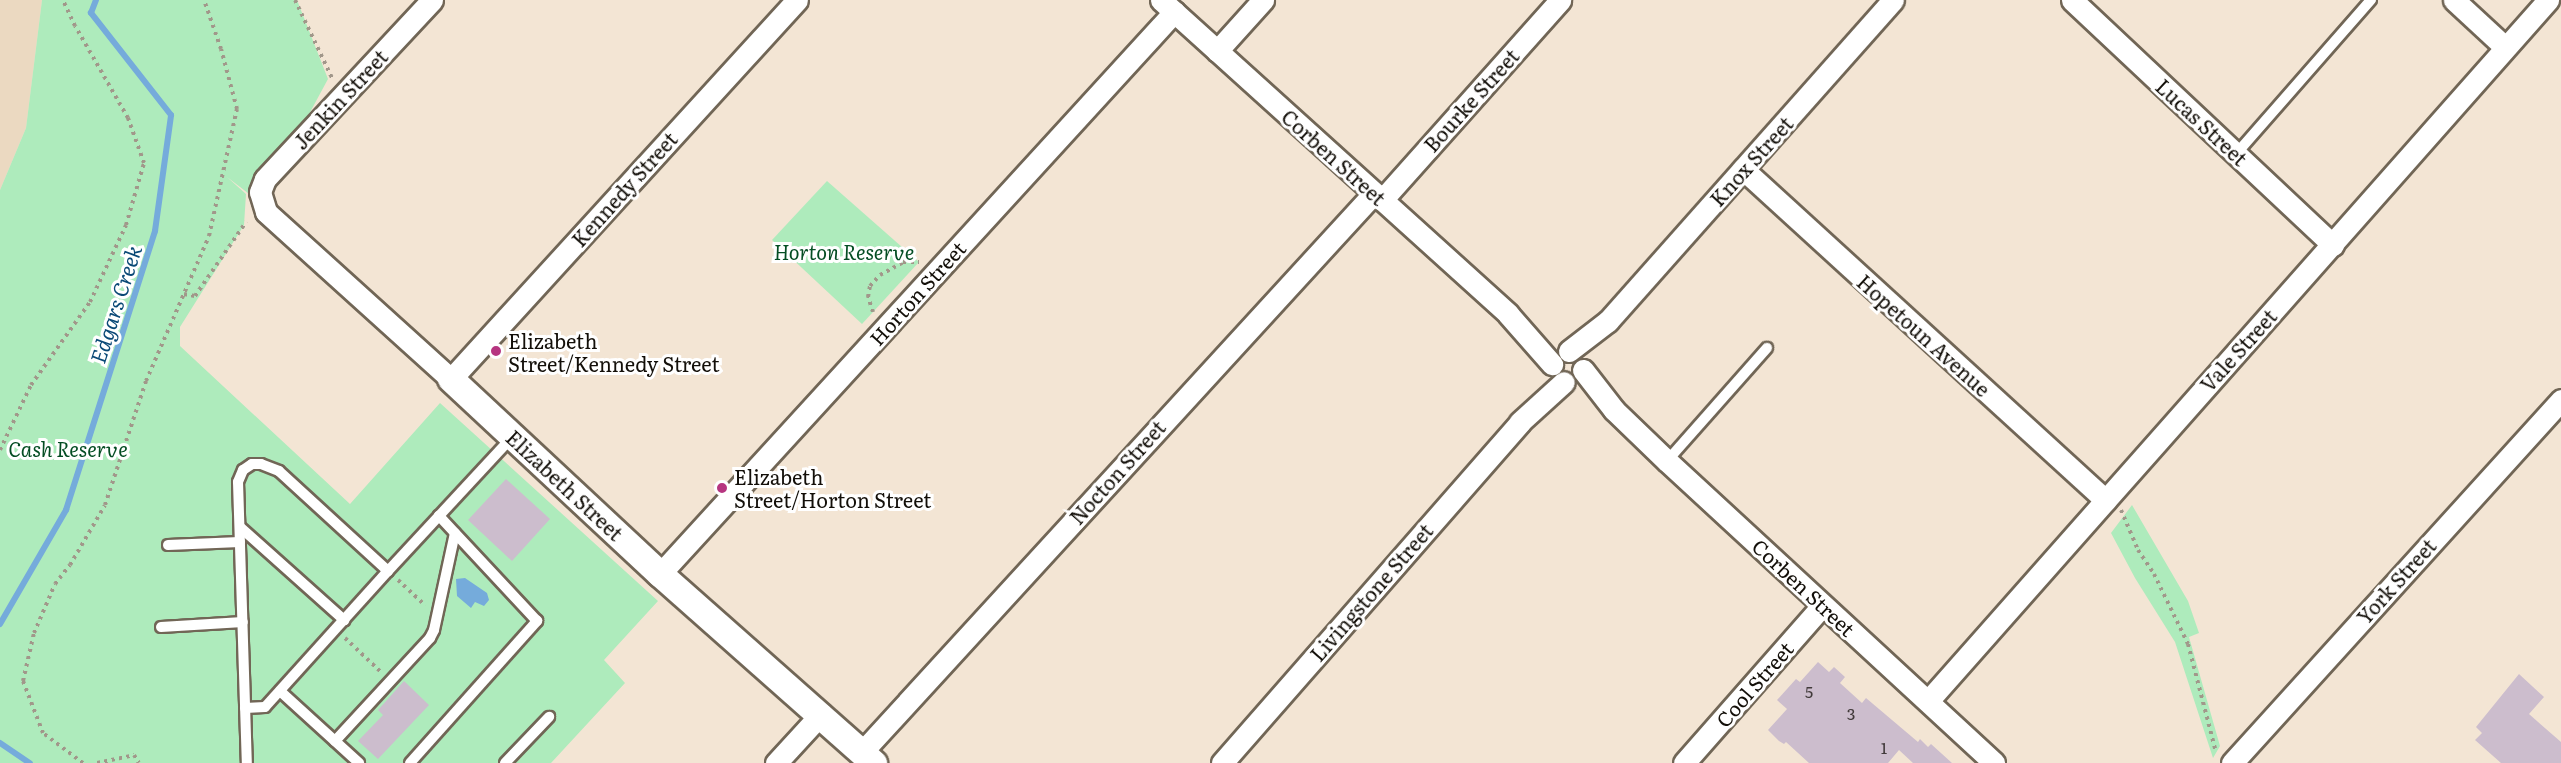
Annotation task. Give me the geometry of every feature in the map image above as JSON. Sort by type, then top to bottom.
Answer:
[{"type":"street","points":[[402,32],[414,0]]},
{"type":"street","name":"Jenkin Street","points":[[261,203],[260,192],[265,179],[432,0]]},
{"type":"street","name":"Kennedy Street","points":[[451,379],[797,0]]},
{"type":"street","points":[[1217,51],[1263,0]]},
{"type":"street","name":"Bourke Street","points":[[1378,196],[1560,0]]},
{"type":"street","name":"Knox Street","points":[[1567,367],[1893,0]]},
{"type":"street","name":"Lucas Street","points":[[2073,0],[2333,245]]},
{"type":"street","points":[[2454,0],[2505,47]]},
{"type":"street","name":"Vale Street","points":[[1929,701],[2548,0]]},
{"type":"street","name":"Corben Street","points":[[1167,6],[1614,410],[1994,763]]},
{"type":"street","name":"Horton Street","points":[[660,573],[1167,6]]},
{"type":"street","name":"Hopetoun Avenue","points":[[1743,169],[2110,494]]},
{"type":"street","name":"Nocton Street","points":[[868,758],[1378,196]]},
{"type":"street","name":"Elizabeth Street","points":[[261,203],[266,212],[451,379],[660,573],[868,758]]},
{"type":"street","name":"Livingstone Street","points":[[1222,763],[1567,367]]},
{"type":"street","name":"York Street","points":[[2225,759],[2561,400]]},
{"type":"street","name":"Cool Street","points":[[1684,763],[1823,605]]},
{"type":"street","points":[[776,763],[821,714]]},
{"type":"lane","points":[[2236,154],[2371,0]]},
{"type":"lane","points":[[1667,461],[1767,348]]},
{"type":"lane","points":[[245,708],[265,707],[512,436]]},
{"type":"lane","points":[[248,761],[240,542],[240,475],[252,464],[268,465],[285,476],[388,571]]},
{"type":"lane","points":[[410,763],[537,621],[439,516]]},
{"type":"lane","points":[[240,527],[344,620]]},
{"type":"lane","points":[[335,741],[430,638],[455,532]]},
{"type":"lane","points":[[168,545],[240,542]]},
{"type":"lane","points":[[161,627],[243,622]]},
{"type":"lane","points":[[280,691],[359,763]]},
{"type":"lane","points":[[505,763],[549,717]]},
{"type":"path","points":[[0,450],[31,385],[90,302],[126,225],[144,163],[128,118],[75,26],[63,0]]},
{"type":"path","points":[[83,763],[44,733],[23,681],[34,633],[55,584],[70,565],[105,505],[146,381],[209,236],[237,109],[221,49],[204,0]]},
{"type":"path","points":[[294,0],[342,99]]},
{"type":"path","points":[[184,294],[195,296],[246,222]]},
{"type":"path","points":[[873,312],[868,297],[870,286],[880,275],[903,262],[919,262]]},
{"type":"path","points":[[2110,494],[2138,550],[2154,574],[2188,644],[2225,759]]},
{"type":"path","points":[[388,571],[437,616]]},
{"type":"path","points":[[336,629],[391,681]]},
{"type":"path","points":[[97,763],[134,755],[139,763]]},
{"type":"shaded area","points":[[0,0],[42,0],[26,128],[0,190]]},
{"type":"green space","name":"Cash Reserve","points":[[42,0],[297,0],[328,79],[261,203],[227,177],[246,194],[244,225],[180,327],[180,346],[350,504],[440,403],[658,601],[604,660],[625,683],[551,763],[0,763],[0,190],[26,128]]},
{"type":"green space","name":"Horton Reserve","points":[[827,181],[919,262],[862,324],[772,240]]},
{"type":"green space","points":[[2132,505],[2188,601],[2199,633],[2189,637],[2220,746],[2213,758],[2175,642],[2135,578],[2111,533]]},
{"type":"water","points":[[465,578],[487,593],[489,600],[484,606],[475,602],[471,608],[457,596],[456,579]]},
{"type":"building","points":[[506,479],[550,519],[512,561],[468,520]]},
{"type":"building","points":[[1818,662],[1829,672],[1834,667],[1845,677],[1840,683],[1862,703],[1866,698],[1918,742],[1920,739],[1928,747],[1931,744],[1952,763],[1913,763],[1899,750],[1888,763],[1809,763],[1786,742],[1784,744],[1779,741],[1768,730],[1787,709],[1777,700],[1796,679],[1800,682]]},
{"type":"building","points":[[2519,674],[2544,697],[2529,714],[2561,742],[2561,763],[2501,763],[2475,740],[2482,733],[2476,727]]},
{"type":"building","points":[[404,681],[429,705],[378,759],[358,741],[383,715],[378,710]]},
{"type":"waterway","name":"Edgars Creek","points":[[0,624],[66,510],[155,231],[171,115],[91,13],[96,0]]},
{"type":"waterway","name":"Edgars Creek","points":[[0,743],[30,763]]},
{"type":"place","name":"Elizabeth Street/Kennedy Street","points":[[496,351]]},
{"type":"place","name":"Elizabeth Street/Horton Street","points":[[722,488]]}]
